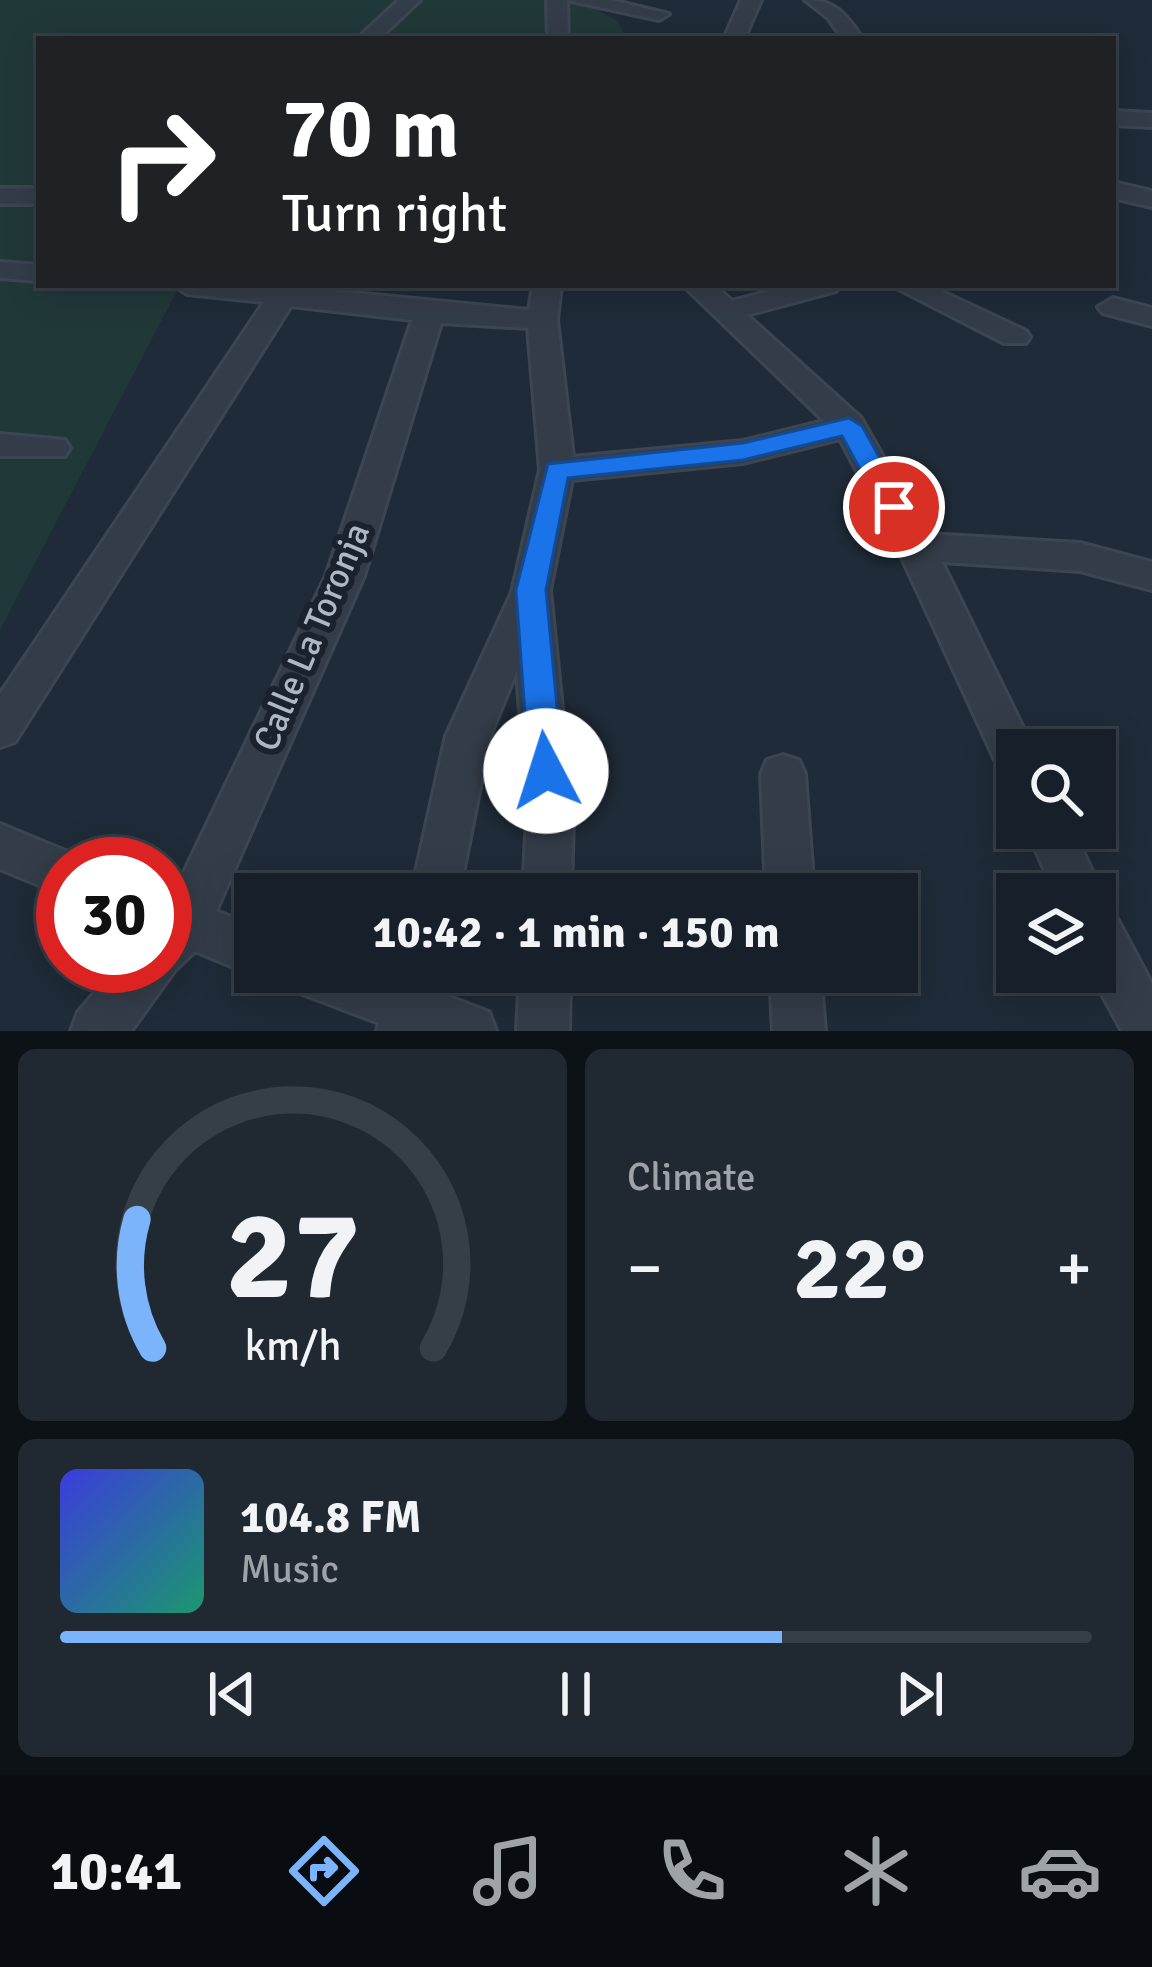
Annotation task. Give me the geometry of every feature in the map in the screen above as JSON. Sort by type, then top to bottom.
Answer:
[{"type":"street","points":[[370,36],[410,0]]},
{"type":"street","points":[[557,0],[558,36]]},
{"type":"street","points":[[577,0],[659,14]]},
{"type":"street","points":[[735,36],[751,0]]},
{"type":"street","points":[[815,0],[835,14],[851,36]]},
{"type":"street","points":[[1116,118],[1152,120]]},
{"type":"street","points":[[1116,191],[1152,199]]},
{"type":"street","points":[[0,196],[36,196]]},
{"type":"street","points":[[0,270],[36,273]]},
{"type":"street","points":[[235,288],[299,292],[429,313],[544,302],[557,470],[531,590],[468,736],[439,873]]},
{"type":"street","points":[[700,288],[849,426],[916,547],[1002,729]]},
{"type":"street","points":[[726,311],[814,288]]},
{"type":"street","points":[[910,288],[1016,338]]},
{"type":"street","points":[[0,730],[299,292]]},
{"type":"street","points":[[1113,307],[1152,317]]},
{"type":"street","name":"Calle La Toronja","points":[[192,888],[345,576],[429,313]]},
{"type":"street","points":[[557,470],[743,452],[849,426]]},
{"type":"street","points":[[0,445],[53,448]]},
{"type":"street","points":[[916,547],[1080,557],[1152,576]]},
{"type":"street","points":[[531,590],[550,816],[548,873]]},
{"type":"street","points":[[783,774],[789,873]]},
{"type":"street","points":[[0,846],[36,861]]},
{"type":"street","points":[[192,934],[234,945]]},
{"type":"street","points":[[1116,973],[1152,1030]]},
{"type":"street","points":[[97,1031],[129,993]]},
{"type":"street","points":[[374,993],[470,1031]]},
{"type":"street","points":[[543,1031],[544,993]]},
{"type":"street","points":[[796,993],[799,1031]]},
{"type":"green space","points":[[0,0],[578,0],[618,21],[625,36],[36,36],[36,288],[178,288],[0,630]]},
{"type":"route","points":[[546,771],[531,590],[557,470],[743,452],[849,426],[894,507]]}]
